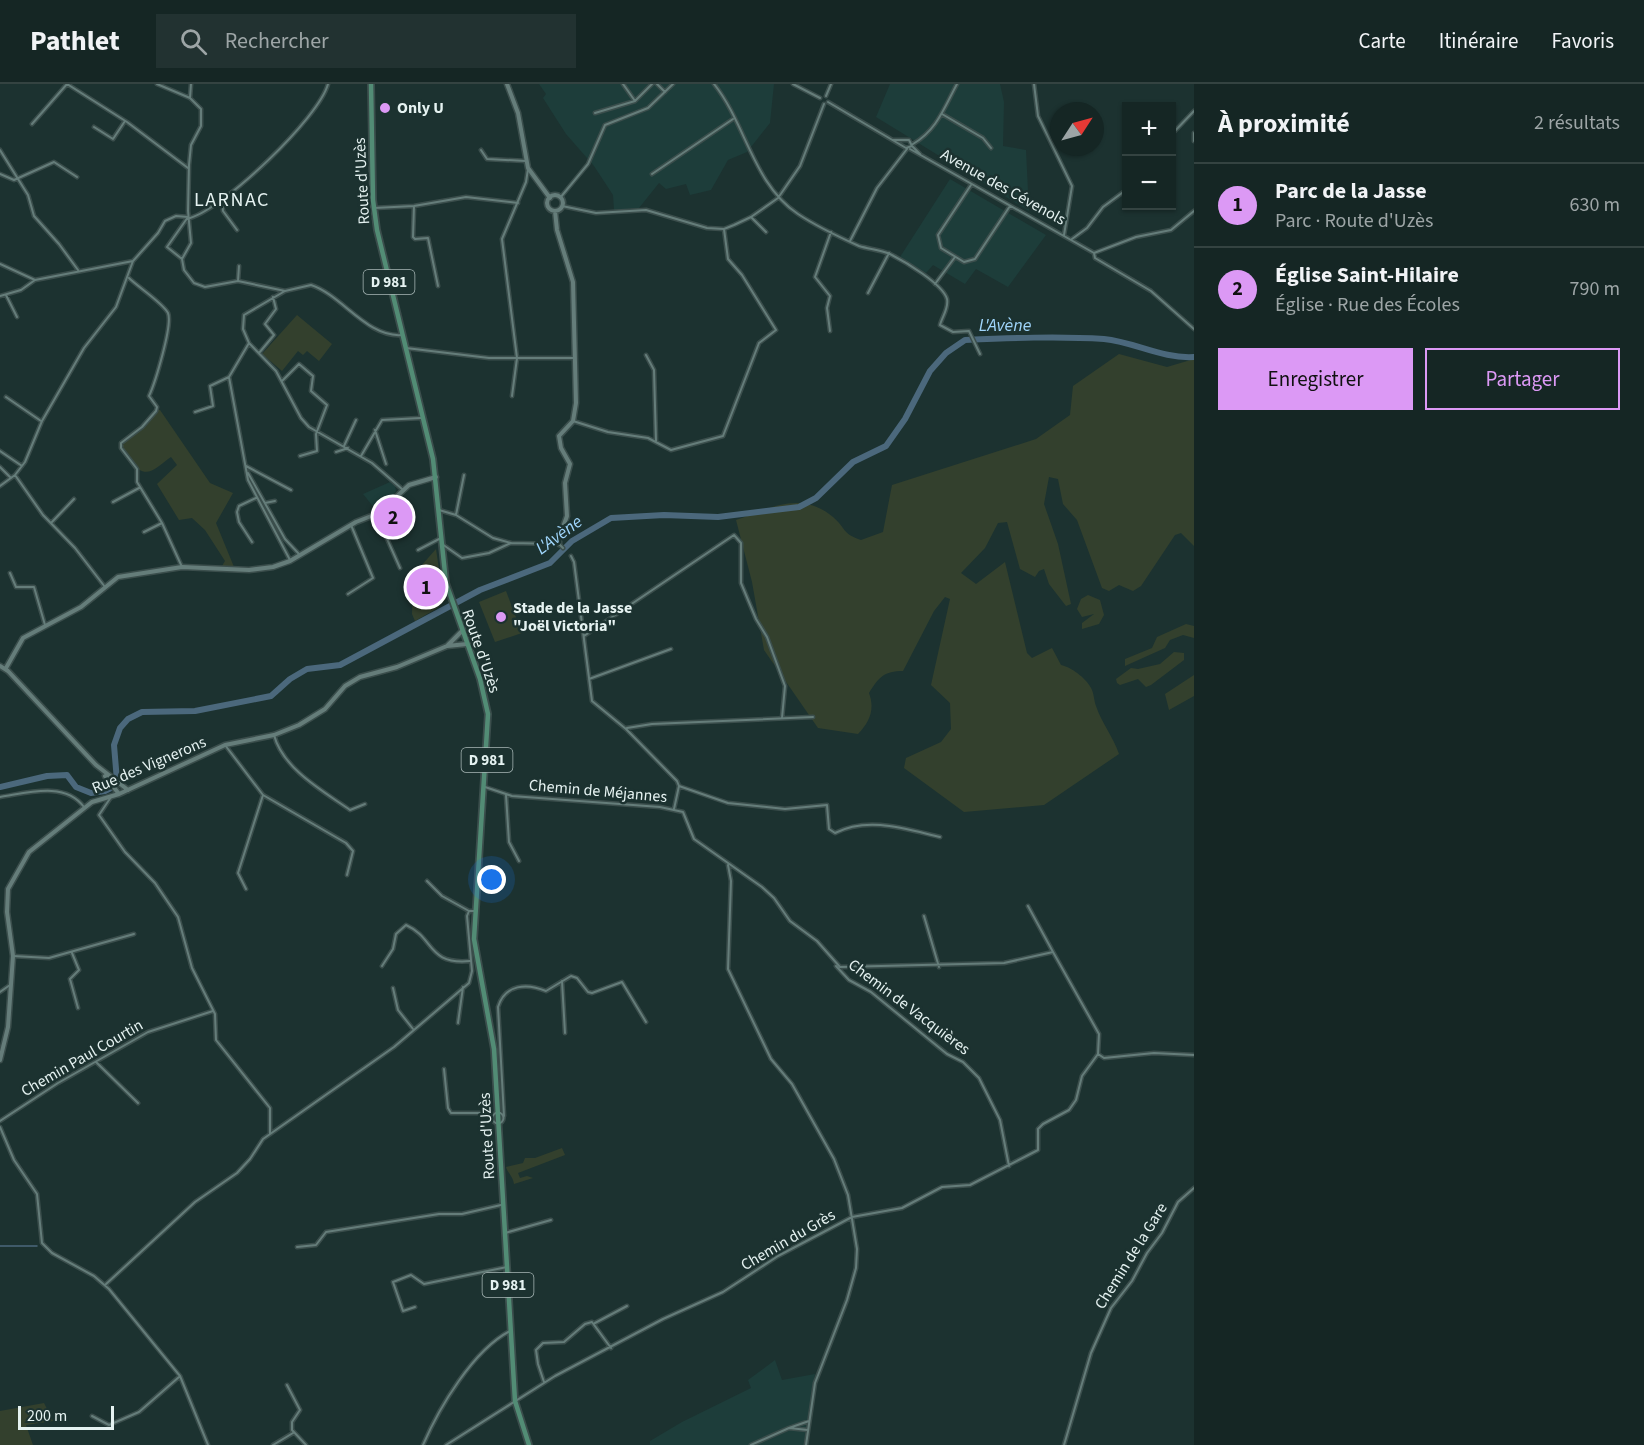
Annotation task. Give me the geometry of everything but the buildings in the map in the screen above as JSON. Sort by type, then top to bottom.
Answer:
[{"type":"main road","name":"Route d'Uzès","points":[[371,84],[374,208],[436,476],[443,557],[450,597],[484,690],[488,714],[485,787],[472,911],[475,952],[490,1018],[499,1123],[515,1401],[529,1445]]},
{"type":"street","points":[[33,124],[67,84],[125,121],[189,169]]},
{"type":"street","points":[[157,84],[190,98],[201,109],[201,126],[191,145],[188,235],[191,243],[182,259],[184,270],[194,283],[206,287],[238,281],[285,291]]},
{"type":"street","points":[[190,98],[191,84]]},
{"type":"street","points":[[182,259],[167,247],[189,218],[213,208],[293,137],[328,84]]},
{"type":"street","points":[[507,84],[518,113],[528,168],[550,198]]},
{"type":"street","points":[[623,84],[635,100]]},
{"type":"street","points":[[595,113],[635,100],[652,84]]},
{"type":"street","points":[[657,84],[665,92]]},
{"type":"street","points":[[560,198],[588,164],[605,125],[640,112],[673,84]]},
{"type":"street","points":[[714,84],[759,170],[778,198],[800,215],[831,232],[850,241],[889,253],[926,276],[946,296],[948,303],[940,326],[953,332],[969,331],[980,354]]},
{"type":"street","points":[[793,84],[893,140],[911,146]]},
{"type":"street","points":[[555,211],[562,206],[596,213],[646,210],[693,225],[724,229],[751,218],[778,198],[800,166],[826,103],[831,84]]},
{"type":"street","points":[[850,241],[877,188],[911,146],[924,138],[942,114],[957,84]]},
{"type":"street","points":[[1034,84],[1038,116],[1072,186],[1064,235]]},
{"type":"street","points":[[820,98],[826,96]]},
{"type":"street","points":[[1176,130],[1194,111]]},
{"type":"street","points":[[942,114],[983,138],[991,148]]},
{"type":"street","points":[[652,174],[733,119]]},
{"type":"street","points":[[94,127],[113,139],[125,121]]},
{"type":"street","points":[[1194,133],[1194,141]]},
{"type":"street","name":"Avenue des Cévenols","points":[[904,143],[972,185],[1094,253],[1095,258],[1150,291],[1194,329]]},
{"type":"street","points":[[0,150],[28,195],[34,216],[60,244],[78,270]]},
{"type":"street","points":[[481,150],[487,159],[526,161]]},
{"type":"street","points":[[0,174],[14,180],[54,162],[77,177]]},
{"type":"street","points":[[512,396],[517,358],[502,239],[526,182],[528,168]]},
{"type":"street","points":[[972,185],[938,235],[941,248],[964,262],[975,259],[1010,206]]},
{"type":"street","points":[[1072,239],[1087,228],[1103,207],[1122,193]]},
{"type":"street","points":[[374,208],[414,206],[466,196],[518,203]]},
{"type":"street","points":[[223,197],[223,210],[237,230]]},
{"type":"street","points":[[550,198],[560,198]]},
{"type":"street","points":[[439,510],[456,515],[493,538],[511,543],[561,546],[559,538],[567,516],[565,483],[570,464],[561,448],[559,436],[573,421],[576,404],[573,282],[557,230],[555,211],[548,205],[550,198]]},
{"type":"street","points":[[560,198],[562,206]]},
{"type":"street","points":[[414,206],[413,237],[415,239],[428,238],[438,286]]},
{"type":"street","points":[[1094,253],[1136,237],[1171,230],[1194,211]]},
{"type":"street","points":[[0,486],[15,475],[22,466],[42,421],[84,348],[116,307],[133,261],[165,221],[176,216],[189,218]]},
{"type":"street","points":[[751,218],[766,232]]},
{"type":"street","points":[[573,421],[608,432],[656,441],[671,450],[723,436],[759,343],[776,330],[742,275],[728,259],[724,229]]},
{"type":"street","points":[[830,331],[827,309],[830,296],[815,277],[831,232]]},
{"type":"street","points":[[868,293],[889,253]]},
{"type":"street","points":[[935,284],[955,257]]},
{"type":"street","points":[[0,296],[21,290],[35,280],[61,277],[78,270],[133,261]]},
{"type":"street","points":[[0,264],[35,280]]},
{"type":"street","points":[[238,281],[239,266]]},
{"type":"street","points":[[128,278],[164,308],[169,318],[159,371],[149,396],[157,407],[156,411],[121,443],[121,448],[137,469],[137,482],[162,524],[182,567]]},
{"type":"street","points":[[402,335],[394,336],[380,330],[318,287],[307,285],[285,291],[244,315],[243,329],[249,343],[282,381],[301,418],[317,432],[361,456],[402,489]]},
{"type":"street","points":[[6,295],[16,317]]},
{"type":"street","points":[[259,353],[274,335],[265,324],[276,309],[273,297]]},
{"type":"street","points":[[195,412],[213,406],[210,386],[230,377],[249,343]]},
{"type":"street","points":[[406,348],[452,355],[574,358]]},
{"type":"street","points":[[646,355],[654,370],[656,441]]},
{"type":"street","points":[[282,381],[299,364],[313,376],[311,391],[325,403],[327,408],[317,432],[317,451],[300,456]]},
{"type":"street","points":[[230,377],[246,470],[256,498],[290,561]]},
{"type":"street","points":[[6,397],[42,421]]},
{"type":"street","points":[[361,456],[382,420],[423,418]]},
{"type":"street","points":[[344,446],[356,420]]},
{"type":"street","points":[[375,430],[386,464]]},
{"type":"street","points":[[336,452],[348,448]]},
{"type":"street","points":[[0,451],[22,466]]},
{"type":"street","points":[[246,465],[291,490]]},
{"type":"street","points":[[0,467],[11,478]]},
{"type":"street","points":[[246,470],[285,539],[300,555]]},
{"type":"street","points":[[15,475],[51,523],[75,548],[106,588]]},
{"type":"street","points":[[456,515],[464,475]]},
{"type":"street","points":[[6,668],[23,638],[81,607],[124,574],[182,567],[249,570],[273,567],[290,561],[351,525],[387,508],[402,489],[436,476]]},
{"type":"street","points":[[113,502],[140,488]]},
{"type":"street","points":[[252,542],[239,522],[237,512],[240,506],[256,498]]},
{"type":"street","points":[[51,523],[74,499]]},
{"type":"street","points":[[265,503],[275,501]]},
{"type":"street","points":[[376,514],[400,568]]},
{"type":"street","points":[[144,532],[162,524]]},
{"type":"street","points":[[348,594],[373,578],[351,525]]},
{"type":"street","points":[[584,636],[734,535],[741,543],[741,583],[756,619],[767,637],[785,686],[782,718]]},
{"type":"street","points":[[418,550],[442,541],[454,555],[462,558],[489,553],[511,543]]},
{"type":"street","points":[[443,557],[454,555]]},
{"type":"street","points":[[571,556],[594,704],[627,729],[679,786],[736,804],[785,809],[827,805],[829,829],[835,833],[861,824],[892,826],[940,837]]},
{"type":"street","points":[[10,573],[16,587],[34,587],[45,625]]},
{"type":"street","name":"Rue des Vignerons","points":[[447,646],[462,631]]},
{"type":"street","name":"Rue des Vignerons","points":[[0,1060],[8,1027],[13,956],[7,912],[9,885],[28,852],[92,802],[128,790],[225,745],[274,735],[318,714],[352,681],[408,663],[447,646],[467,644]]},
{"type":"street","points":[[589,678],[671,650]]},
{"type":"street","points":[[0,666],[6,668],[111,780],[128,790]]},
{"type":"street","points":[[627,729],[630,726],[652,724],[813,717]]},
{"type":"street","points":[[274,735],[295,769],[304,777],[350,810],[365,804]]},
{"type":"street","points":[[225,745],[263,795],[346,843],[353,851],[347,875]]},
{"type":"street","points":[[111,780],[117,792]]},
{"type":"street","points":[[674,809],[679,786]]},
{"type":"street","name":"Chemin de Méjannes","points":[[485,787],[506,795],[674,809]]},
{"type":"street","points":[[0,797],[56,790],[76,798],[84,807]]},
{"type":"street","points":[[246,889],[238,873],[263,795]]},
{"type":"street","points":[[506,795],[509,842],[519,861]]},
{"type":"street","points":[[111,796],[111,801],[99,815],[125,852],[155,883],[178,917],[192,968],[213,1011],[216,1040],[270,1108],[270,1134]]},
{"type":"street","name":"Chemin de Vacquières","points":[[674,809],[687,816],[694,839],[774,898],[790,921],[818,941],[849,980],[871,992],[947,1054],[963,1062],[979,1078],[1000,1120],[1009,1166]]},
{"type":"street","points":[[728,864],[731,881],[728,969],[771,1059],[792,1084],[834,1159],[848,1195],[857,1249],[856,1268],[815,1383],[806,1445]]},
{"type":"street","points":[[105,1285],[195,1202],[237,1173],[250,1159],[263,1139],[352,1078],[471,979],[466,922],[472,911],[442,896],[427,881]]},
{"type":"street","points":[[1028,906],[1099,1034],[1098,1054],[1104,1058],[1154,1053],[1194,1055]]},
{"type":"street","points":[[924,916],[939,967]]},
{"type":"street","points":[[382,966],[393,949],[396,934],[406,925],[416,929],[432,951],[438,955],[460,962],[470,961]]},
{"type":"street","points":[[13,956],[39,959],[72,953],[134,934]]},
{"type":"street","points":[[834,964],[854,968],[939,967],[1004,963],[1053,952]]},
{"type":"street","points":[[72,953],[79,970],[70,979],[78,1008]]},
{"type":"street","points":[[444,1069],[451,1113],[483,1113],[499,1123],[504,1120],[500,1069],[500,1002],[508,992],[520,986],[529,985],[546,991],[571,976],[577,978],[588,992],[592,993],[622,982],[646,1022]]},
{"type":"street","points":[[562,981],[565,1033]]},
{"type":"street","points":[[0,992],[10,985]]},
{"type":"street","points":[[458,1023],[463,987]]},
{"type":"street","points":[[393,988],[398,1010],[413,1029]]},
{"type":"street","name":"Chemin Paul Courtin","points":[[0,1122],[58,1083],[148,1032],[213,1011]]},
{"type":"street","name":"Chemin du Grès","points":[[446,1445],[544,1382],[663,1319],[723,1292],[778,1256],[852,1217],[902,1208],[942,1187],[969,1185],[1038,1150],[1038,1130],[1043,1124],[1069,1110],[1076,1100],[1082,1076],[1098,1054]]},
{"type":"street","points":[[96,1062],[138,1103]]},
{"type":"street","points":[[492,1117],[498,1113],[504,1116]]},
{"type":"street","points":[[0,1127],[14,1160],[37,1194],[42,1243],[52,1253],[105,1285],[180,1376],[208,1445]]},
{"type":"street","name":"Chemin de la Gare","points":[[1064,1445],[1091,1353],[1111,1308],[1132,1281],[1178,1202],[1194,1188]]},
{"type":"street","points":[[297,1247],[316,1245],[326,1232],[439,1214],[462,1214],[503,1204]]},
{"type":"street","points":[[505,1233],[551,1220]]},
{"type":"street","points":[[415,1307],[403,1311],[393,1282],[411,1275],[424,1284],[507,1267]]},
{"type":"street","points":[[544,1382],[537,1364],[536,1350],[539,1345],[564,1342],[585,1324],[594,1324],[627,1306]]},
{"type":"street","points":[[594,1324],[611,1348]]},
{"type":"street","points":[[423,1445],[432,1423],[475,1359],[510,1331]]},
{"type":"street","points":[[92,1416],[109,1425],[133,1416],[180,1376]]},
{"type":"street","points":[[287,1385],[300,1410],[291,1425],[293,1433],[306,1445]]},
{"type":"street","points":[[751,1445],[797,1423],[809,1421]]},
{"type":"street","points":[[789,1428],[808,1430]]},
{"type":"street","points":[[273,1445],[293,1433]]},
{"type":"shaded area","points":[[539,84],[774,84],[770,123],[747,152],[728,160],[711,190],[690,195],[686,184],[666,189],[659,183],[639,208],[614,210],[613,195],[594,166],[566,134],[543,98],[546,94]]},
{"type":"shaded area","points":[[890,84],[1000,84],[1004,102],[1003,146],[1026,150],[1029,211],[876,117]]},
{"type":"shaded area","points":[[950,179],[1046,235],[1008,287],[976,269],[965,284],[933,265],[926,273],[900,257]]},
{"type":"shaded area","points":[[390,482],[395,486],[396,491],[387,504],[376,510],[363,494]]},
{"type":"shaded area","points":[[775,1360],[782,1380],[815,1374],[805,1445],[650,1445],[650,1441],[682,1422],[751,1388],[748,1380]]},
{"type":"green space","points":[[297,315],[332,344],[319,361],[307,351],[303,355],[298,351],[282,371],[262,354]]},
{"type":"green space","points":[[1119,354],[1167,367],[1194,359],[1194,546],[1181,533],[1175,535],[1141,586],[1133,591],[1119,585],[1109,591],[1102,588],[1077,520],[1063,504],[1058,479],[1049,477],[1044,504],[1058,544],[1071,604],[1066,606],[1049,584],[1044,569],[1039,571],[1035,577],[1020,569],[1007,522],[998,523],[985,548],[961,573],[976,584],[1005,562],[1027,653],[1032,658],[1052,648],[1061,665],[1086,680],[1092,690],[1098,712],[1119,754],[1044,805],[964,812],[904,768],[906,758],[941,742],[951,729],[950,703],[931,685],[950,599],[945,597],[934,611],[903,671],[887,674],[873,687],[869,693],[872,704],[870,715],[866,725],[858,734],[818,728],[764,650],[752,582],[736,520],[773,507],[797,503],[809,504],[821,509],[833,517],[847,533],[861,540],[883,532],[892,485],[1036,439],[1070,415],[1073,386]]},
{"type":"green space","points":[[156,409],[160,410],[210,483],[233,493],[216,523],[234,567],[222,566],[225,561],[205,530],[192,518],[179,520],[157,484],[177,465],[171,457],[155,469],[146,472],[136,467],[124,451],[122,443],[151,419]]},
{"type":"green space","points":[[436,549],[442,590],[446,599],[436,609],[415,621],[412,614],[413,575]]},
{"type":"green space","name":"Stade de la Jasse \"Joël Victoria\"","points":[[506,591],[522,633],[495,642],[479,602]]},
{"type":"green space","points":[[1088,595],[1100,600],[1104,615],[1099,624],[1082,629],[1082,623],[1094,614],[1082,617],[1077,609],[1081,599]]},
{"type":"green space","points":[[1186,624],[1194,626],[1194,638],[1183,635],[1170,640],[1165,648],[1125,666],[1125,659],[1152,648],[1157,637]]},
{"type":"green space","points":[[1174,652],[1184,653],[1184,660],[1151,685],[1146,687],[1138,679],[1120,685],[1117,683],[1116,679],[1131,668],[1138,669],[1160,664]]},
{"type":"green space","points":[[1194,675],[1194,696],[1169,710],[1165,694]]},
{"type":"green space","points":[[562,1148],[565,1155],[518,1173],[520,1178],[527,1176],[533,1178],[514,1184],[506,1167],[523,1163],[525,1158],[535,1158]]},
{"type":"green space","points":[[44,1403],[53,1421],[26,1425],[33,1445],[0,1445],[0,1411]]},
{"type":"waterway","name":"L'Avène","points":[[0,787],[47,776],[67,775],[76,787],[91,793],[105,791],[113,787],[117,781],[114,745],[120,728],[128,719],[142,712],[195,711],[271,696],[290,679],[307,669],[340,665],[480,590],[550,563],[572,541],[611,518],[664,515],[718,517],[799,507],[816,498],[853,462],[886,446],[905,419],[930,371],[946,353],[965,340],[1052,337],[1104,339],[1160,353],[1194,357]]},
{"type":"waterway","points":[[0,1246],[37,1246]]},
{"type":"place","name":"Only U","points":[[385,108]]},
{"type":"place","name":"Église Saint-Hilaire","points":[[393,517]]},
{"type":"place","name":"Parc de la Jasse","points":[[426,587]]},
{"type":"place","name":"Stade de la Jasse \"Joël Victoria\"","points":[[501,617]]},
{"type":"district","name":"LARNAC","points":[[232,200]]}]
